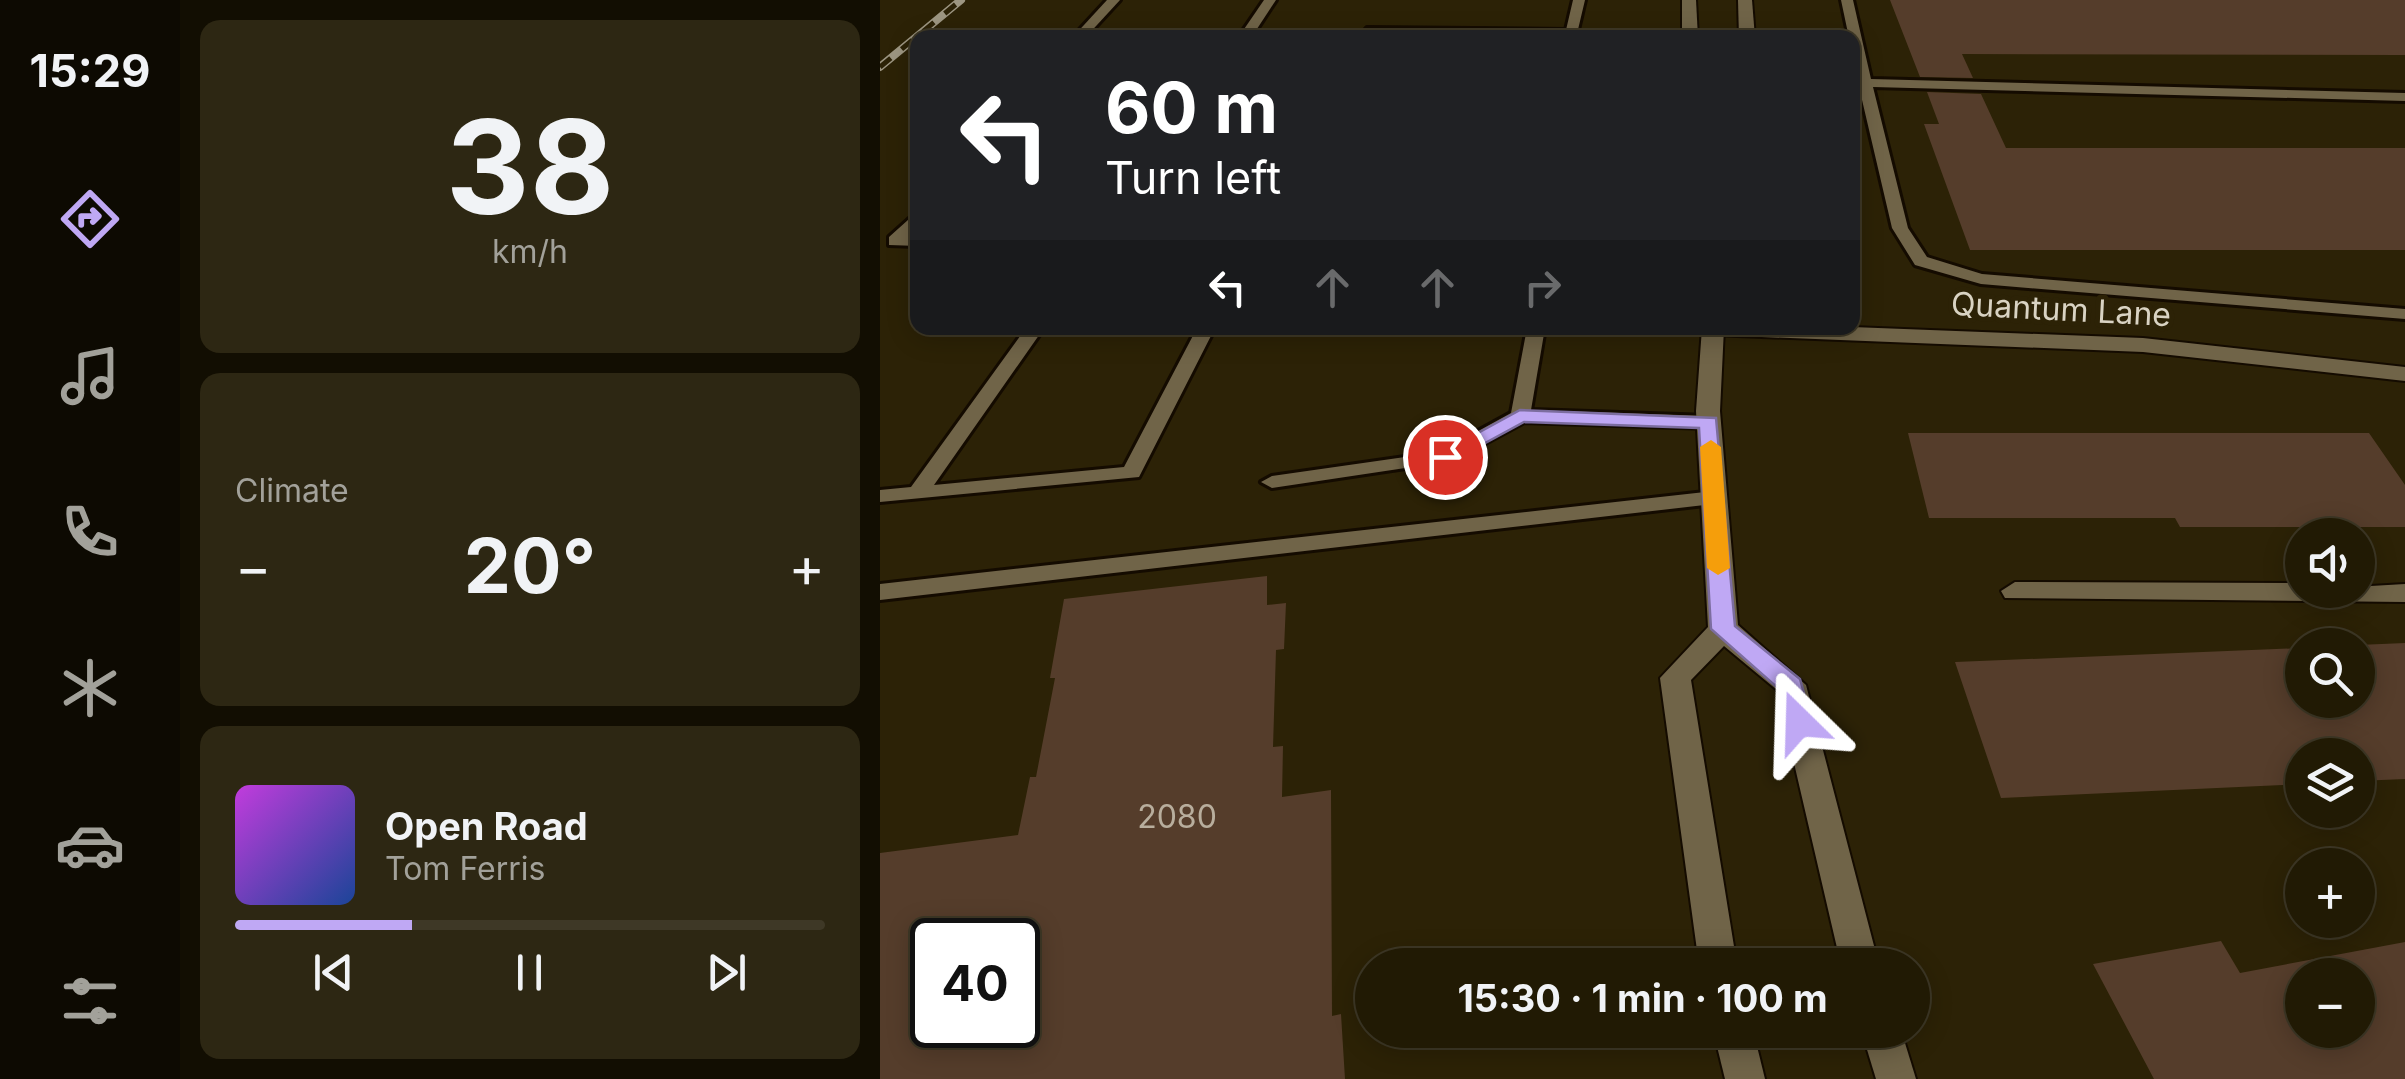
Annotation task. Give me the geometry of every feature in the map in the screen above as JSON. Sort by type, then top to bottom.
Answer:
[{"type":"street","points":[[1690,0],[1690,30]]},
{"type":"street","points":[[1745,0],[1747,30]]},
{"type":"street","name":"Quantum Lane","points":[[1860,333],[2143,344],[2405,374]]},
{"type":"street","points":[[1713,335],[1709,422],[1723,629],[1790,685],[1856,948]]},
{"type":"street","points":[[2016,591],[2405,593]]},
{"type":"street","points":[[1716,948],[1676,678],[1723,629]]},
{"type":"street","points":[[1737,1048],[1745,1079]]},
{"type":"street","points":[[1887,1048],[1896,1079]]},
{"type":"lane","points":[[1086,30],[1114,0]]},
{"type":"lane","points":[[1249,30],[1270,0]]},
{"type":"lane","points":[[1572,30],[1579,0]]},
{"type":"lane","points":[[1847,0],[1851,30]]},
{"type":"lane","points":[[1860,83],[2405,98]]},
{"type":"lane","points":[[1860,87],[1900,228],[1921,261],[1981,279],[2405,314]]},
{"type":"lane","points":[[880,256],[910,225]]},
{"type":"lane","points":[[895,241],[910,241]]},
{"type":"lane","points":[[918,493],[1029,335]]},
{"type":"lane","points":[[880,496],[1132,473],[1202,335]]},
{"type":"lane","points":[[1520,416],[1535,335]]},
{"type":"lane","points":[[1272,482],[1445,457],[1520,416],[1709,422]]},
{"type":"lane","points":[[880,592],[1714,498]]},
{"type":"building","points":[[1890,0],[2405,0],[2405,55],[1962,54],[1973,78],[1920,77]]},
{"type":"building","points":[[1927,92],[1981,94],[2006,148],[2405,148],[2405,250],[1970,250],[1924,124],[1939,124]]},
{"type":"building","points":[[1908,433],[2369,433],[2405,485],[2405,527],[2375,527],[2375,518],[2285,518],[2285,527],[2180,527],[2175,518],[1929,518]]},
{"type":"building","points":[[1267,576],[1267,605],[1286,603],[1284,649],[1276,650],[1273,747],[1283,746],[1282,797],[1331,790],[1332,1016],[1341,1014],[1345,1079],[880,1079],[880,853],[1018,835],[1030,777],[1036,777],[1055,678],[1050,678],[1064,599]]},
{"type":"building","points":[[2405,643],[2405,779],[2375,780],[2375,738],[2285,738],[2285,785],[2001,798],[1955,662],[2285,649],[2285,718],[2375,718],[2375,644]]},
{"type":"building","points":[[2221,941],[2240,973],[2285,965],[2285,1048],[2375,1048],[2375,958],[2320,958],[2405,942],[2405,1079],[2154,1079],[2093,964]]},
{"type":"railway","points":[[925,30],[961,0]]},
{"type":"railway","points":[[880,67],[910,42]]},
{"type":"slow traffic","points":[[1711,447],[1718,568]]},
{"type":"route","points":[[1445,457],[1520,416],[1709,422],[1723,629],[1790,685],[1799,722]]}]
